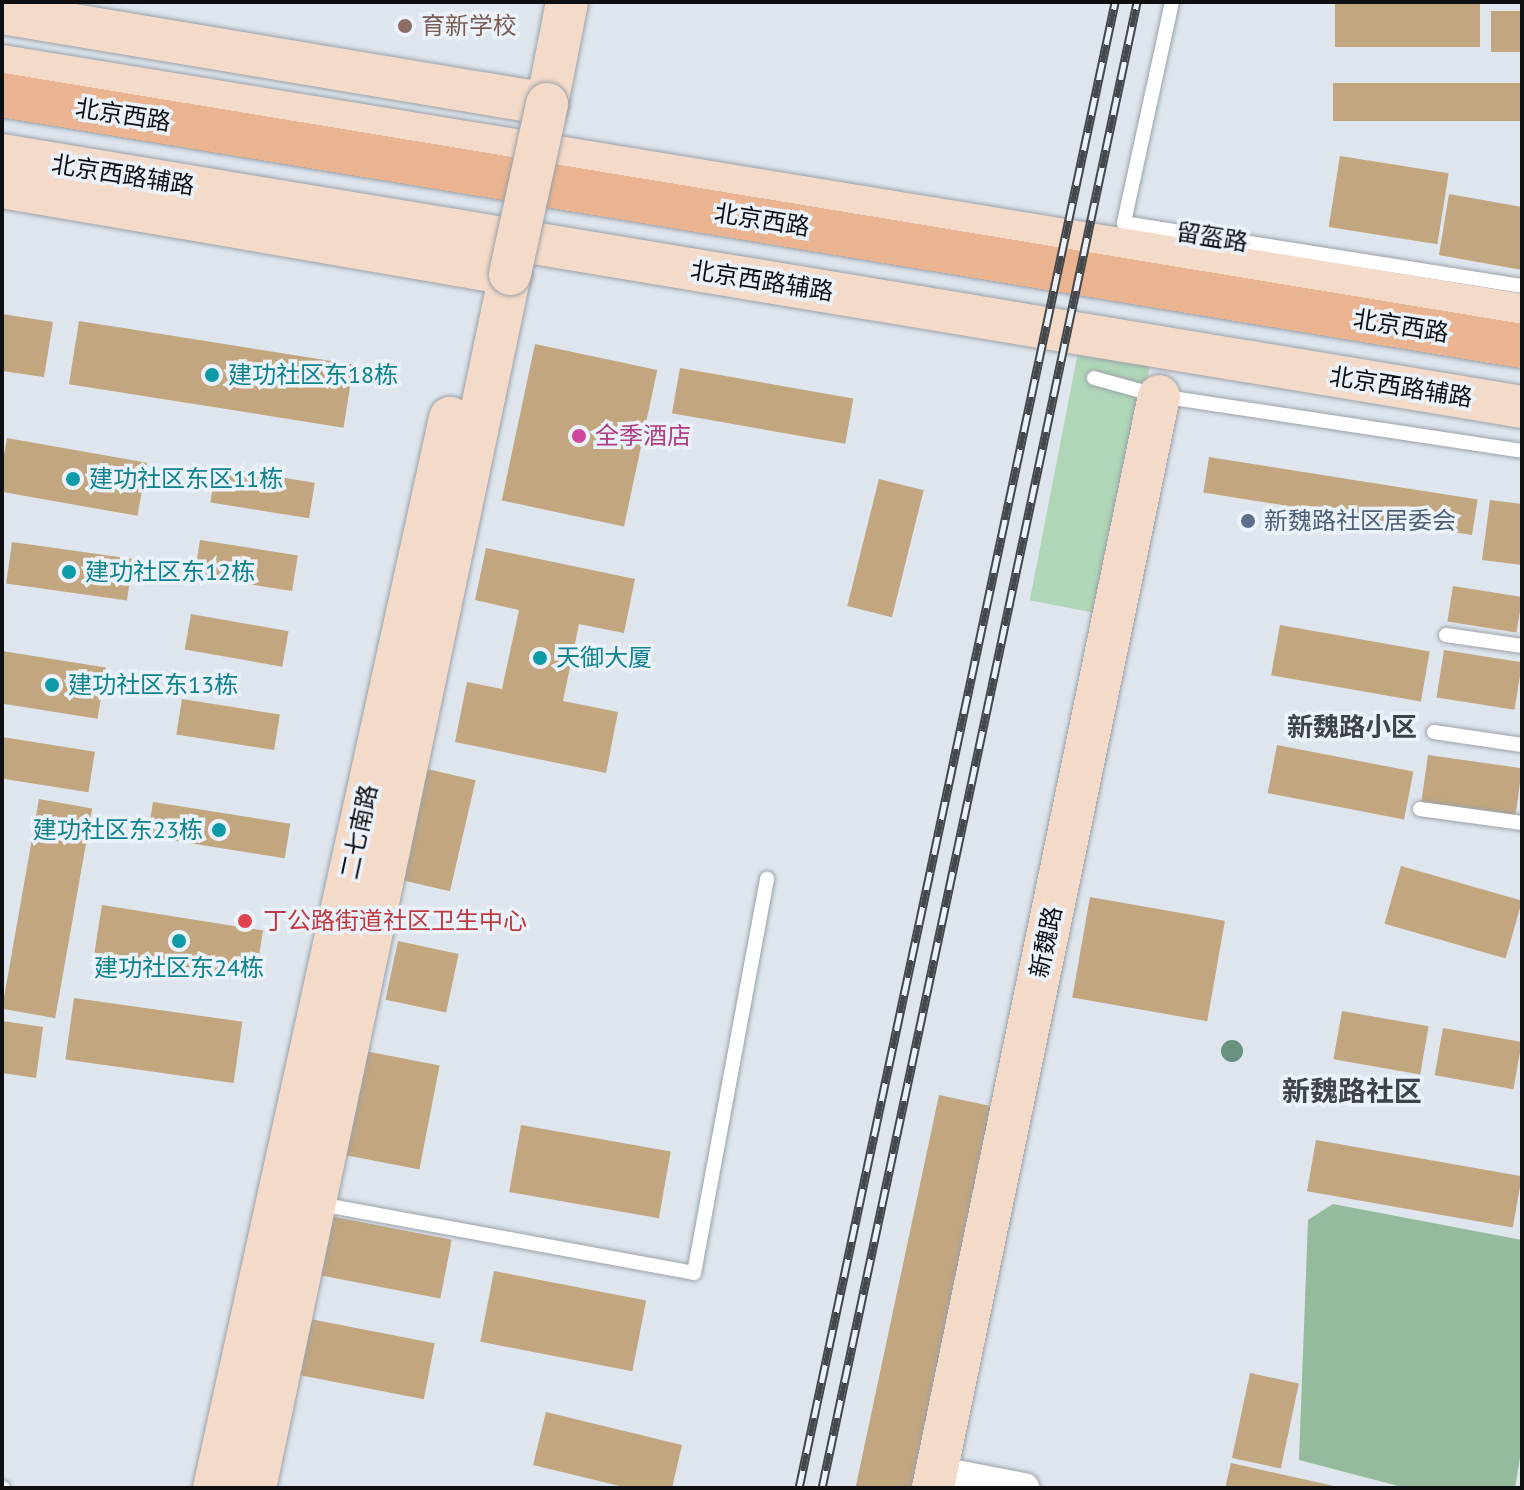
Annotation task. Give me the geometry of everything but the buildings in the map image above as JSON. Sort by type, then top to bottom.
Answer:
[{"type":"main road","points":[[533,101],[538,2]]},
{"type":"main road","points":[[496,271],[533,101],[567,2]]},
{"type":"main road","points":[[2,13],[533,101]]},
{"type":"main road","points":[[2,66],[1522,315]]},
{"type":"main road","name":"北京西路","points":[[2,95],[1522,346]]},
{"type":"main road","name":"北京西路","points":[[2,123],[1522,373]]},
{"type":"main road","name":"北京西路辅路","points":[[2,155],[1522,407]]},
{"type":"main road","name":"北京西路辅路","points":[[2,187],[496,271]]},
{"type":"main road","name":"二七南路","points":[[255,1488],[315,1203],[496,271]]},
{"type":"main road","name":"二七南路","points":[[214,1488],[496,271]]},
{"type":"main road","name":"新魏路","points":[[935,1479],[1159,396]]},
{"type":"street","points":[[935,1479],[1024,1488]]},
{"type":"lane","name":"留盔路","points":[[1172,2],[1124,223],[1522,286]]},
{"type":"lane","points":[[1094,378],[1159,396],[1522,451]]},
{"type":"lane","points":[[1446,635],[1522,646]]},
{"type":"lane","points":[[1434,732],[1522,745]]},
{"type":"lane","points":[[1420,809],[1522,823]]},
{"type":"lane","points":[[315,1203],[694,1273],[767,879]]},
{"type":"green space","points":[[1079,347],[1151,361],[1101,614],[1030,600]]},
{"type":"green space","points":[[1333,1204],[1522,1240],[1522,1445],[1515,1488],[1406,1488],[1299,1460],[1308,1220]]},
{"type":"railway","points":[[799,1488],[1115,2]]},
{"type":"railway","points":[[822,1488],[1137,2]]},
{"type":"place","name":"育新学校","points":[[405,26]]},
{"type":"place","name":"建功社区东18栋","points":[[212,375]]},
{"type":"place","name":"全季酒店","points":[[579,436]]},
{"type":"place","name":"建功社区东区11栋","points":[[73,479]]},
{"type":"place","name":"新魏路社区居委会","points":[[1248,521]]},
{"type":"place","name":"建功社区东12栋","points":[[69,572]]},
{"type":"place","name":"天御大厦","points":[[540,658]]},
{"type":"place","name":"建功社区东13栋","points":[[52,685]]},
{"type":"place","name":"建功社区东23栋","points":[[219,830]]},
{"type":"place","name":"丁公路街道社区卫生中心","points":[[245,921]]},
{"type":"place","name":"建功社区东24栋","points":[[179,941]]},
{"type":"district","name":"新魏路小区","points":[[1352,727]]},
{"type":"district","name":"新魏路社区","points":[[1352,1091]]}]
